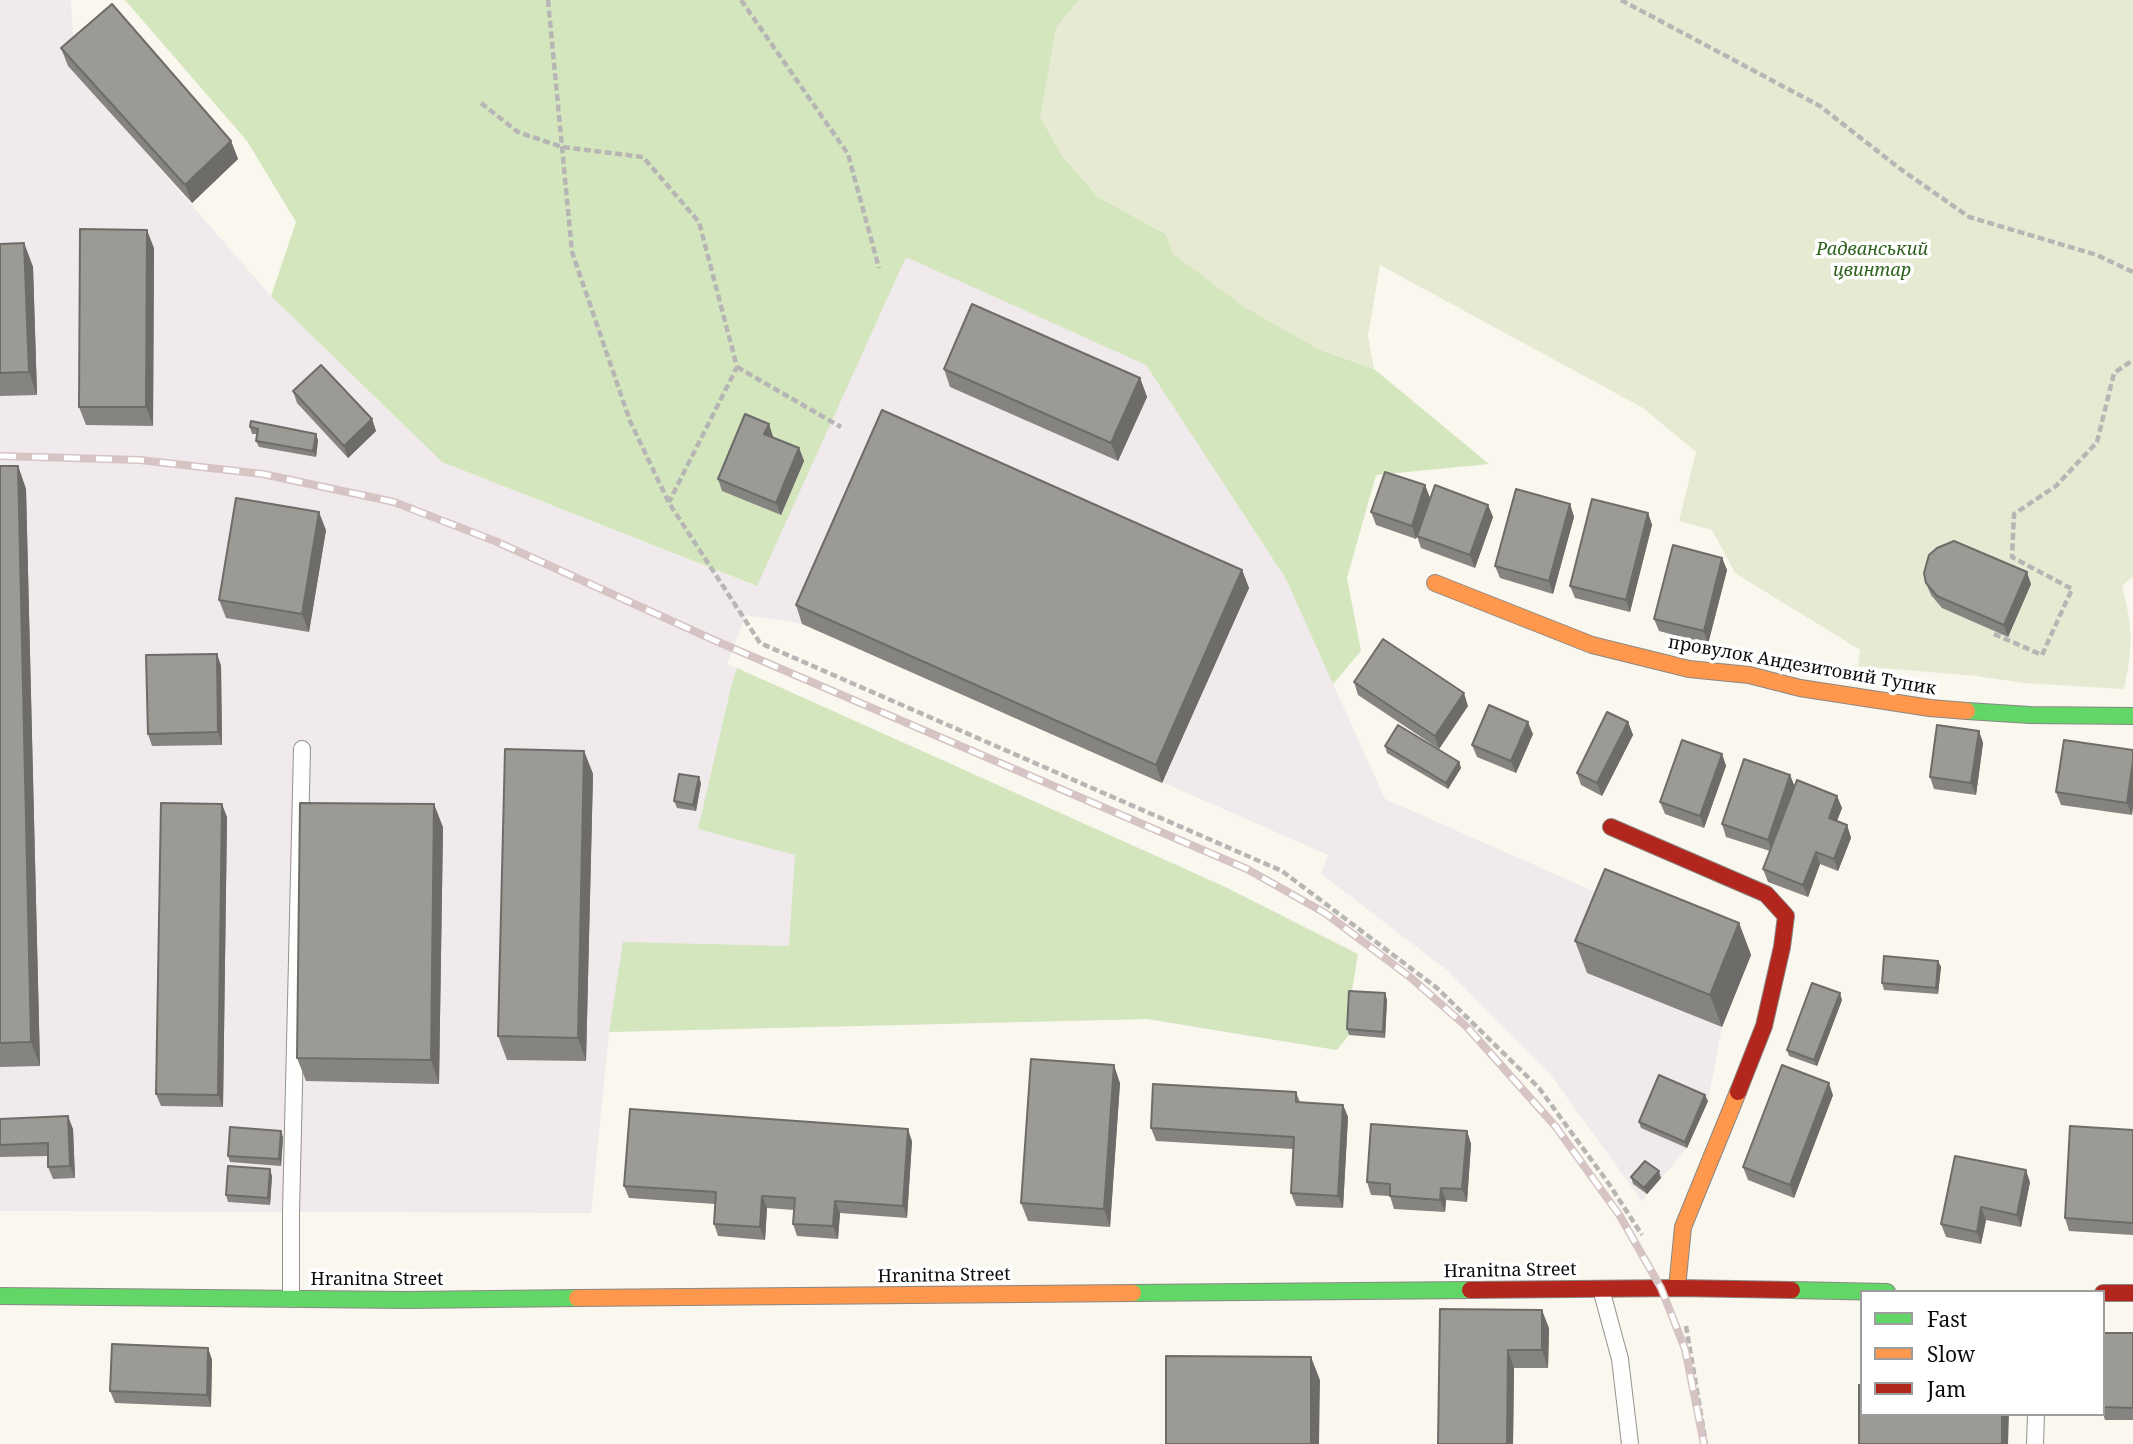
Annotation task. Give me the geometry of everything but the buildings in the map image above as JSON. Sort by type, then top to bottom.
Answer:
[{"type":"street","name":"провулок Андезитовий Тупик","points":[[1435,583],[1592,645],[1689,669],[1749,676],[1800,688],[1930,708],[2030,715],[2133,716]]},
{"type":"street","points":[[1611,827],[1766,894],[1786,916],[1782,947],[1764,1026],[1683,1227],[1677,1288]]},
{"type":"street","name":"Hranitna Street","points":[[0,1296],[407,1300],[1677,1288],[1860,1291]]},
{"type":"street","points":[[2105,1293],[2133,1293]]},
{"type":"lane","points":[[291,1299],[302,749]]},
{"type":"lane","points":[[1601,1289],[1620,1359],[1630,1444]]},
{"type":"lane","points":[[2035,1444],[2036,1416]]},
{"type":"path","points":[[548,0],[572,252],[630,421],[669,503],[760,643],[1282,871],[1437,988],[1539,1088],[1609,1184],[1646,1242]]},
{"type":"path","points":[[741,0],[848,154],[879,268]]},
{"type":"path","points":[[1621,0],[1820,106],[1899,168],[1969,217],[2097,255],[2133,272]]},
{"type":"path","points":[[481,103],[518,132],[562,147],[643,157],[699,222],[737,367],[669,503]]},
{"type":"path","points":[[1994,634],[2042,655],[2072,589],[2012,557],[2014,514],[2056,486],[2097,442],[2114,373],[2133,360]]},
{"type":"path","points":[[737,367],[841,427]]},
{"type":"path","points":[[1686,1325],[1706,1444]]},
{"type":"shaded area","points":[[0,0],[71,0],[75,72],[271,296],[442,462],[756,586],[906,256],[1146,365],[1286,579],[1385,799],[1616,901],[1751,955],[1722,1027],[1708,1101],[1687,1148],[1642,1201],[1550,1074],[1447,970],[1321,874],[1328,855],[803,624],[746,615],[727,664],[1223,886],[1358,954],[1337,1050],[1147,1019],[609,1032],[591,1213],[0,1211]]},
{"type":"green space","points":[[125,0],[1079,0],[1056,28],[1060,153],[1098,197],[1166,234],[1318,349],[1374,369],[1489,464],[1376,475],[1347,578],[1361,651],[1333,684],[1286,579],[1146,365],[906,257],[757,586],[442,462],[271,296],[296,222],[247,141]]},
{"type":"green space","name":"Радванський цвинтар","points":[[1079,0],[2133,0],[2133,576],[2122,586],[2130,638],[2124,689],[2024,683],[1858,666],[1860,650],[1735,573],[1712,530],[1679,521],[1696,452],[1643,408],[1380,265],[1368,336],[1374,369],[1318,349],[1244,307],[1172,253],[1166,234],[1098,197],[1060,153],[1040,117],[1056,28]]},
{"type":"green space","points":[[737,668],[1223,886],[1358,954],[1351,997],[1349,1035],[1337,1050],[1147,1019],[609,1032],[623,942],[789,946],[795,855],[698,829]]},
{"type":"railway","points":[[0,456],[140,460],[263,474],[394,502],[495,541],[716,641],[1247,869],[1325,913],[1410,977],[1467,1027],[1556,1127],[1620,1216],[1661,1288],[1685,1349],[1704,1444]]},
{"type":"traffic: fast","points":[[1967,711],[2030,715],[2133,716]]},
{"type":"traffic: fast","points":[[1133,1293],[1470,1290]]},
{"type":"traffic: fast","points":[[1792,1290],[1860,1291]]},
{"type":"traffic: fast","points":[[0,1296],[407,1300],[577,1298]]},
{"type":"traffic: slow","points":[[1435,583],[1592,645],[1689,669],[1749,675],[1800,688],[1967,711]]},
{"type":"traffic: slow","points":[[1677,1288],[1683,1227],[1738,1092]]},
{"type":"traffic: slow","points":[[577,1298],[1133,1293]]},
{"type":"traffic: jam","points":[[1611,827],[1766,894],[1786,916],[1782,947],[1764,1026],[1738,1092]]},
{"type":"traffic: jam","points":[[1470,1290],[1792,1290]]},
{"type":"traffic: jam","points":[[2105,1293],[2133,1293]]}]
